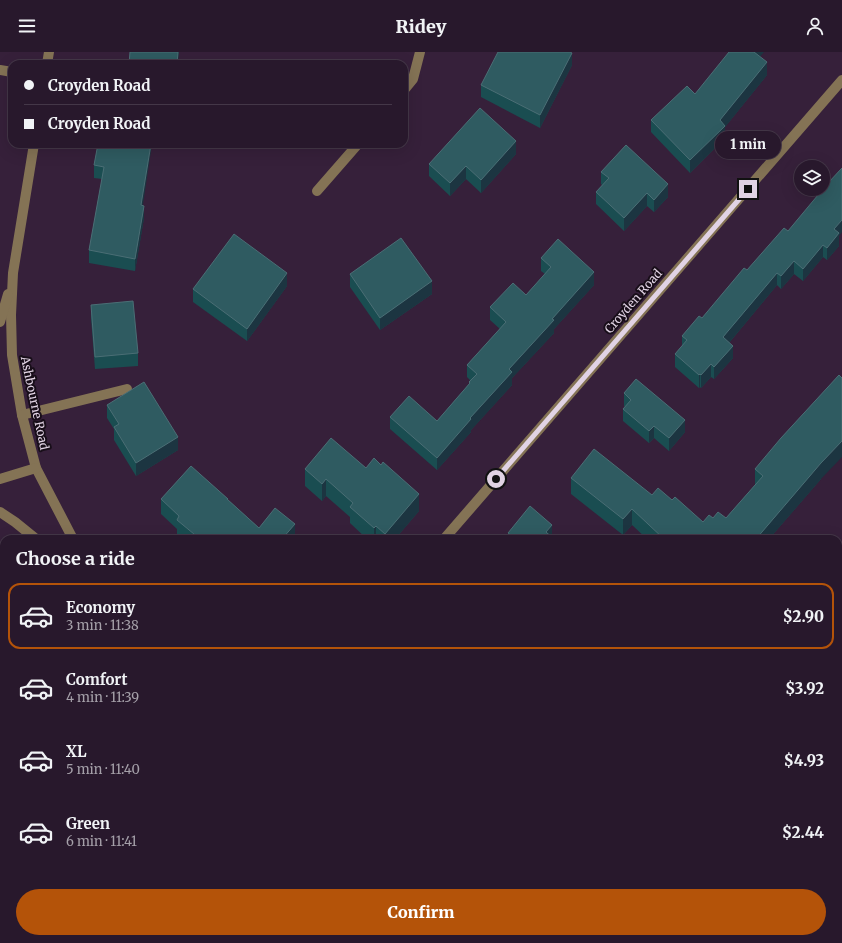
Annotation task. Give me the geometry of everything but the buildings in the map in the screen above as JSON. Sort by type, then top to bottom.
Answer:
[{"type":"street","points":[[408,86],[413,80],[420,52]]},
{"type":"street","name":"Croyden Road","points":[[447,535],[842,80]]},
{"type":"street","name":"Ashbourne Road","points":[[33,148],[13,272],[11,315],[12,355],[22,415],[36,468],[71,535]]},
{"type":"street","points":[[317,191],[355,148]]},
{"type":"street","points":[[0,322],[13,272]]},
{"type":"street","points":[[22,415],[128,389]]},
{"type":"street","points":[[0,479],[36,468]]},
{"type":"street","points":[[0,512],[31,535]]},
{"type":"route","points":[[496,479],[748,189]]}]
